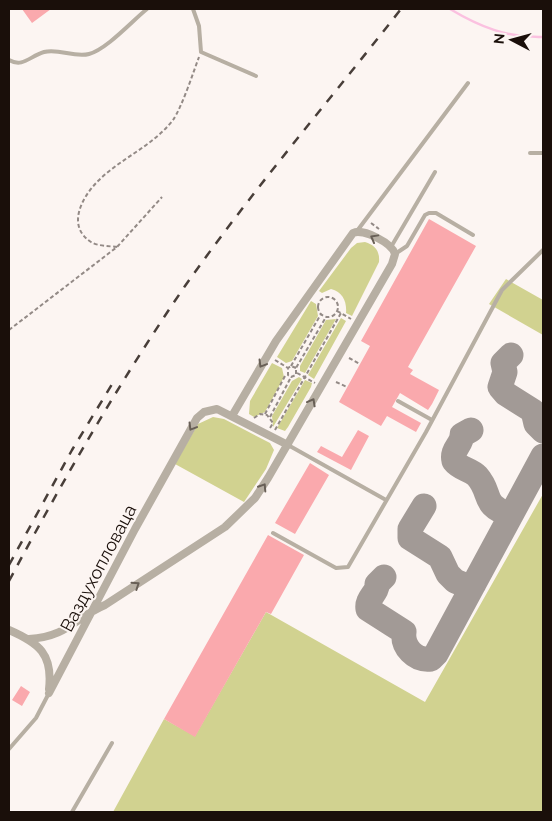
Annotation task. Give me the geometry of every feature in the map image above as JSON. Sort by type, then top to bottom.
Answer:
[{"type":"street","points":[[29,639],[59,633],[77,623],[94,610],[105,605],[234,520],[256,498],[392,264],[393,251],[363,232],[357,231],[276,340],[232,416]]},
{"type":"street","name":"Ваздухопловаца","points":[[49,693],[139,521],[197,418],[204,412],[214,409],[288,444]]},
{"type":"street","points":[[9,630],[29,639],[41,649],[47,659],[50,670],[49,693]]},
{"type":"lane","points":[[9,60],[15,64],[23,63],[42,53],[56,50],[89,54],[103,47],[147,9]]},
{"type":"lane","points":[[193,9],[199,26],[201,52],[256,76]]},
{"type":"lane","points":[[357,231],[468,83]]},
{"type":"lane","points":[[530,153],[543,153]]},
{"type":"lane","points":[[393,251],[435,172]]},
{"type":"lane","points":[[393,251],[407,246],[425,216],[429,213],[436,213],[473,236]]},
{"type":"lane","points":[[273,533],[336,568],[345,569],[352,563],[502,290],[543,250]]},
{"type":"lane","points":[[398,401],[432,420]]},
{"type":"lane","points":[[288,444],[386,500]]},
{"type":"lane","points":[[9,749],[36,718],[49,693]]},
{"type":"lane","points":[[72,812],[112,743]]},
{"type":"path","points":[[117,246],[92,243],[81,233],[76,221],[82,202],[98,180],[148,144],[174,119],[201,52]]},
{"type":"path","points":[[9,330],[117,246],[162,197]]},
{"type":"path","points":[[328,297],[337,302],[338,312],[333,316],[326,317],[321,314],[318,308],[320,302],[328,297]]},
{"type":"path","points":[[338,312],[351,319]]},
{"type":"path","points":[[275,430],[341,313]]},
{"type":"path","points":[[265,414],[288,368],[291,366],[321,314]]},
{"type":"path","points":[[297,373],[296,368],[326,317]]},
{"type":"path","points":[[349,358],[360,364]]},
{"type":"path","points":[[272,359],[288,368]]},
{"type":"path","points":[[291,366],[296,368]]},
{"type":"path","points":[[287,373],[291,377]]},
{"type":"path","points":[[297,373],[315,383]]},
{"type":"path","points":[[270,417],[291,377],[297,373]]},
{"type":"path","points":[[336,382],[347,388]]},
{"type":"path","points":[[254,419],[260,414],[265,414],[270,417],[273,423],[270,428]]},
{"type":"green space","points":[[365,242],[376,249],[379,255],[379,262],[352,316],[346,313],[345,301],[339,292],[331,289],[322,293],[319,291],[351,248],[357,243]]},
{"type":"green space","points":[[506,279],[543,300],[543,335],[489,304]]},
{"type":"green space","points":[[311,301],[316,304],[318,316],[292,361],[286,363],[277,357]]},
{"type":"green space","points":[[341,318],[346,321],[314,379],[308,375]]},
{"type":"green space","points":[[336,319],[305,373],[300,371],[300,366],[326,320]]},
{"type":"green space","points":[[272,363],[282,368],[284,377],[265,412],[254,417],[249,414],[250,401]]},
{"type":"green space","points":[[299,377],[302,379],[273,427],[272,416],[292,381]]},
{"type":"green space","points":[[305,380],[312,383],[311,387],[288,427],[285,431],[277,428]]},
{"type":"green space","points":[[213,417],[224,419],[270,443],[274,450],[266,469],[244,502],[175,464],[198,424]]},
{"type":"green space","points":[[543,494],[543,812],[113,812],[164,719],[195,736],[266,612],[425,702]]},
{"type":"building","points":[[22,9],[51,9],[32,23]]},
{"type":"building","points":[[429,219],[476,246],[408,367],[413,370],[410,374],[439,390],[432,404],[428,410],[400,393],[392,407],[421,423],[416,432],[387,416],[381,426],[339,402],[370,346],[361,341]]},
{"type":"building","points":[[358,430],[369,436],[351,470],[317,452],[321,446],[342,457]]},
{"type":"building","points":[[310,463],[329,475],[295,534],[275,523]]},
{"type":"building","points":[[268,535],[304,555],[271,614],[266,612],[195,737],[164,719]]},
{"type":"building","points":[[21,686],[30,692],[22,706],[12,700]]},
{"type":"waterway","points":[[450,9],[472,21],[495,30],[518,36],[543,37]]},
{"type":"taxiway","points":[[511,355],[503,363],[505,372],[500,387],[506,394],[533,411],[536,424],[543,431]]},
{"type":"taxiway","points":[[471,430],[462,435],[454,453],[454,461],[477,476],[482,482],[488,498],[495,507],[511,515]]},
{"type":"taxiway","points":[[384,577],[377,584],[368,609],[404,632],[405,643],[411,652],[420,658],[431,659],[436,654],[543,456]]},
{"type":"taxiway","points":[[424,506],[410,529],[410,538],[440,557],[448,574],[455,581],[467,586],[474,584]]},
{"type":"railway","points":[[9,581],[93,431],[185,286],[264,181],[401,9]]},
{"type":"railway","points":[[9,565],[72,450],[114,381]]}]
